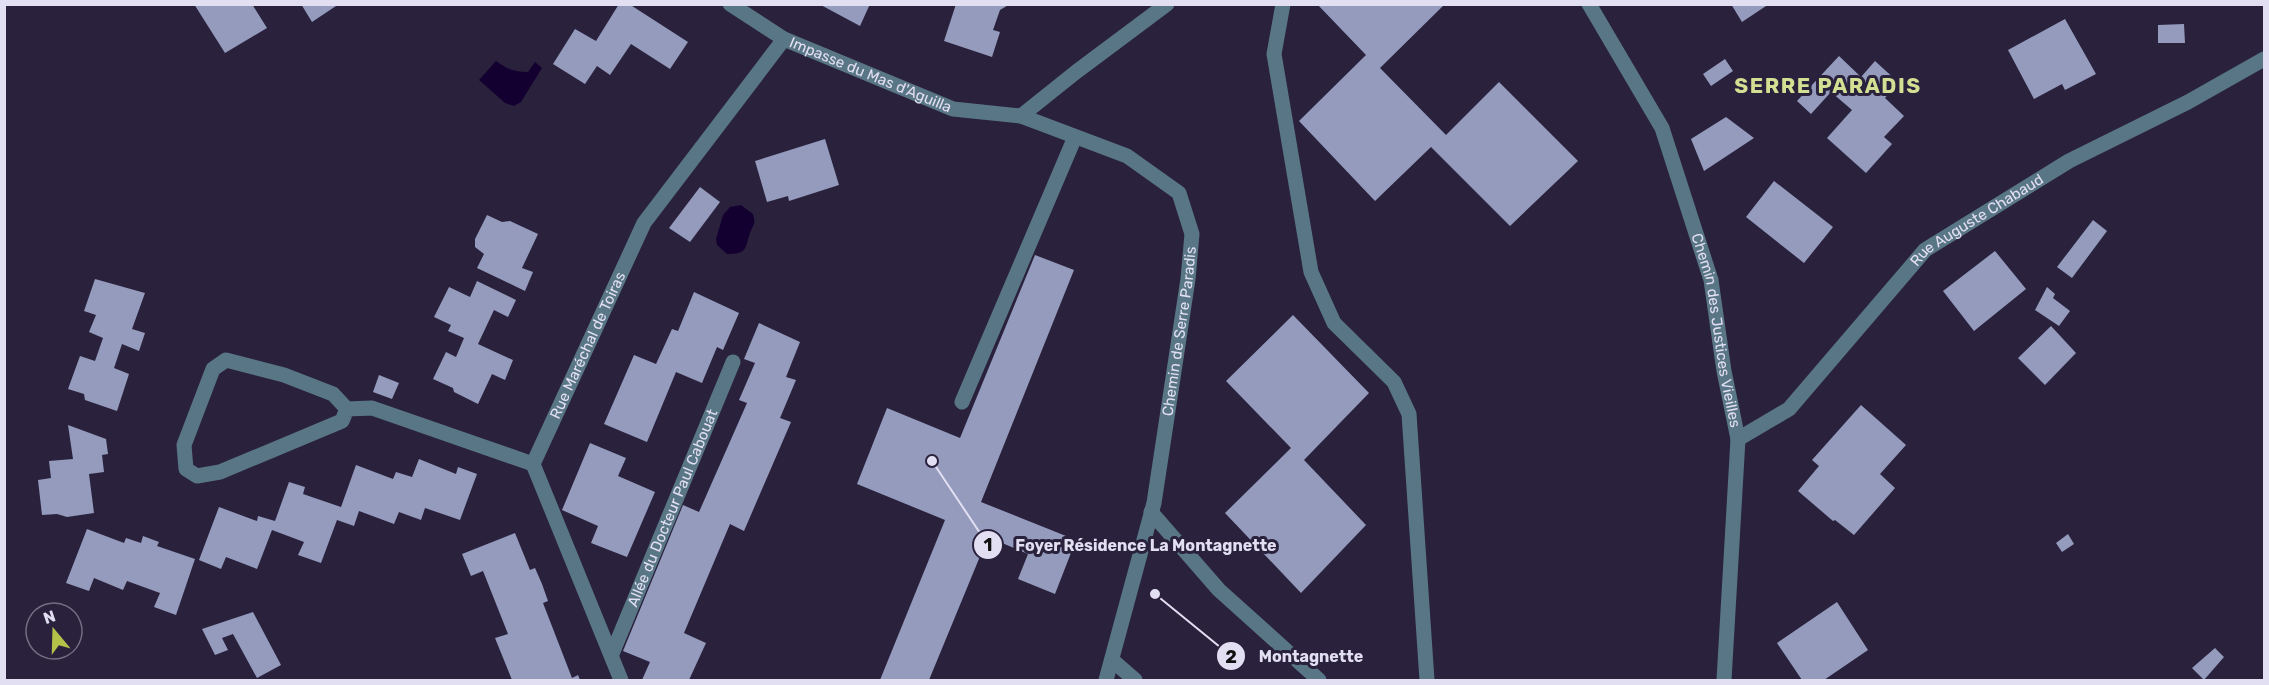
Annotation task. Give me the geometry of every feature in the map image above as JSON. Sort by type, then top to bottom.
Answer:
[{"type":"street","name":"Impasse du Mas d'Aguilla","points":[[730,4],[784,39],[953,109],[1021,116]]},
{"type":"street","points":[[1021,116],[1167,4]]},
{"type":"street","points":[[1283,4],[1274,54],[1311,272],[1334,323],[1394,382],[1409,414],[1427,681]]},
{"type":"street","name":"Chemin des Justices Vieilles","points":[[1589,4],[1662,128],[1711,280],[1724,371],[1738,439],[1724,681]]},
{"type":"street","name":"Rue Maréchal de Toiras","points":[[533,464],[644,223],[784,39]]},
{"type":"street","name":"Rue Auguste Chabaud","points":[[1738,439],[1789,409],[1924,250],[2069,160],[2188,102],[2265,59]]},
{"type":"street","name":"Chemin de Serre Paradis","points":[[1021,116],[1127,156],[1179,193],[1192,234],[1186,291],[1151,512],[1106,681]]},
{"type":"street","points":[[962,402],[1075,136]]},
{"type":"street","points":[[347,409],[342,421],[220,472],[197,476],[186,469],[184,445],[188,434],[213,369],[226,360],[284,375],[333,394],[347,409],[372,408],[533,464],[612,654],[621,681]]},
{"type":"street","name":"Allée du Docteur Paul Cabouat","points":[[612,654],[733,362]]},
{"type":"street","points":[[1151,512],[1219,590],[1319,681]]},
{"type":"street","points":[[1112,660],[1134,677],[1135,681]]},
{"type":"shaded area","points":[[496,61],[507,68],[519,71],[528,72],[535,62],[542,68],[521,102],[514,106],[505,103],[479,80]]},
{"type":"shaded area","points":[[741,205],[753,214],[754,224],[744,250],[727,254],[717,245],[716,239],[723,215],[730,207]]},
{"type":"building","points":[[194,4],[252,4],[267,28],[225,53]]},
{"type":"building","points":[[301,4],[339,4],[312,22]]},
{"type":"building","points":[[619,4],[629,4],[688,42],[670,69],[631,44],[610,75],[597,66],[585,84],[553,64],[575,29],[596,41]]},
{"type":"building","points":[[819,4],[870,4],[860,26]]},
{"type":"building","points":[[956,4],[1010,4],[1000,10],[993,30],[1000,32],[992,57],[944,41]]},
{"type":"building","points":[[1317,4],[1445,4],[1380,68],[1446,135],[1499,82],[1578,161],[1510,226],[1431,147],[1375,201],[1299,121],[1366,55]]},
{"type":"building","points":[[1731,4],[1769,4],[1742,22]]},
{"type":"building","points":[[2065,19],[2096,74],[2065,90],[2062,84],[2034,99],[2008,50]]},
{"type":"building","points":[[2184,24],[2185,43],[2158,43],[2158,25]]},
{"type":"building","points":[[1839,56],[1861,77],[1875,61],[1898,82],[1885,98],[1904,116],[1884,137],[1892,144],[1866,173],[1827,138],[1852,110],[1831,92],[1811,114],[1797,101]]},
{"type":"building","points":[[1725,59],[1733,71],[1711,86],[1703,74]]},
{"type":"building","points":[[1726,117],[1754,138],[1704,171],[1691,139]]},
{"type":"building","points":[[825,139],[839,185],[789,201],[788,196],[767,202],[755,161]]},
{"type":"building","points":[[1774,181],[1833,227],[1804,263],[1746,217]]},
{"type":"building","points":[[700,187],[720,202],[690,242],[669,228]]},
{"type":"building","points":[[487,215],[502,222],[510,221],[538,234],[522,268],[533,272],[525,291],[477,268],[484,254],[475,247],[475,239]]},
{"type":"building","points":[[2093,220],[2107,231],[2072,278],[2057,267]]},
{"type":"building","points":[[1995,251],[2026,289],[1974,331],[1943,291]]},
{"type":"building","points":[[1035,255],[1074,270],[981,502],[1076,540],[1055,594],[1018,579],[1028,554],[988,537],[929,680],[880,680],[945,520],[857,484],[887,408],[960,438]]},
{"type":"building","points":[[95,279],[145,293],[132,329],[145,333],[139,351],[122,344],[114,368],[129,374],[117,411],[85,400],[84,394],[68,389],[80,356],[95,361],[103,338],[89,332],[96,315],[84,311]]},
{"type":"building","points":[[477,281],[516,300],[508,317],[494,310],[478,344],[513,360],[505,380],[492,374],[478,404],[454,392],[453,388],[433,379],[446,352],[456,357],[464,338],[448,331],[451,325],[434,317],[449,287],[470,297]]},
{"type":"building","points":[[2047,287],[2055,294],[2053,298],[2070,311],[2059,326],[2035,310]]},
{"type":"building","points":[[694,292],[739,313],[723,350],[717,347],[702,383],[676,372],[647,442],[604,424],[634,355],[656,364],[672,329],[678,331]]},
{"type":"building","points":[[1293,315],[1369,393],[1304,460],[1366,525],[1301,593],[1225,513],[1291,448],[1226,381]]},
{"type":"building","points":[[759,323],[800,342],[786,377],[796,380],[780,418],[791,422],[744,531],[730,524],[684,633],[706,643],[689,680],[642,680],[650,662],[623,651],[683,505],[699,512],[747,403],[739,400],[755,363],[744,359]]},
{"type":"building","points":[[2051,326],[2076,353],[2045,385],[2018,358]]},
{"type":"building","points":[[379,375],[399,383],[392,399],[373,392]]},
{"type":"building","points":[[1861,405],[1906,445],[1880,474],[1895,488],[1854,535],[1835,520],[1833,521],[1798,491],[1819,466],[1812,460]]},
{"type":"building","points":[[68,425],[106,439],[108,454],[102,455],[104,472],[89,474],[94,513],[67,517],[57,514],[42,515],[38,480],[51,478],[49,461],[73,459]]},
{"type":"building","points":[[590,443],[626,458],[618,476],[655,492],[627,557],[591,543],[598,526],[562,510]]},
{"type":"building","points":[[419,459],[456,474],[458,467],[477,474],[460,520],[425,508],[421,520],[399,512],[394,524],[359,511],[354,526],[337,520],[321,563],[298,555],[304,542],[272,530],[257,569],[226,557],[221,569],[199,560],[219,507],[257,521],[258,516],[275,521],[289,482],[305,487],[303,494],[341,507],[356,465],[393,479],[396,472],[412,477]]},
{"type":"building","points":[[87,529],[124,543],[126,538],[141,543],[143,536],[159,542],[157,546],[195,559],[176,615],[154,607],[160,593],[127,581],[123,590],[94,578],[89,591],[66,583]]},
{"type":"building","points":[[515,533],[530,570],[535,568],[542,584],[548,601],[543,603],[572,678],[578,675],[580,680],[512,680],[495,638],[508,634],[483,571],[471,576],[462,554]]},
{"type":"building","points":[[2068,534],[2074,544],[2062,552],[2056,543]]},
{"type":"building","points":[[1837,602],[1868,650],[1824,680],[1802,680],[1777,643]]},
{"type":"building","points":[[253,612],[281,665],[257,678],[233,634],[222,638],[228,650],[215,655],[202,629]]},
{"type":"building","points":[[2215,648],[2224,657],[2204,680],[2192,668]]},
{"type":"place","name":"Foyer Résidence La Montagnette","points":[[932,461]]},
{"type":"place","name":"Montagnette","points":[[1155,594]]},
{"type":"district","name":"SERRE PARADIS","points":[[1828,85]]}]
